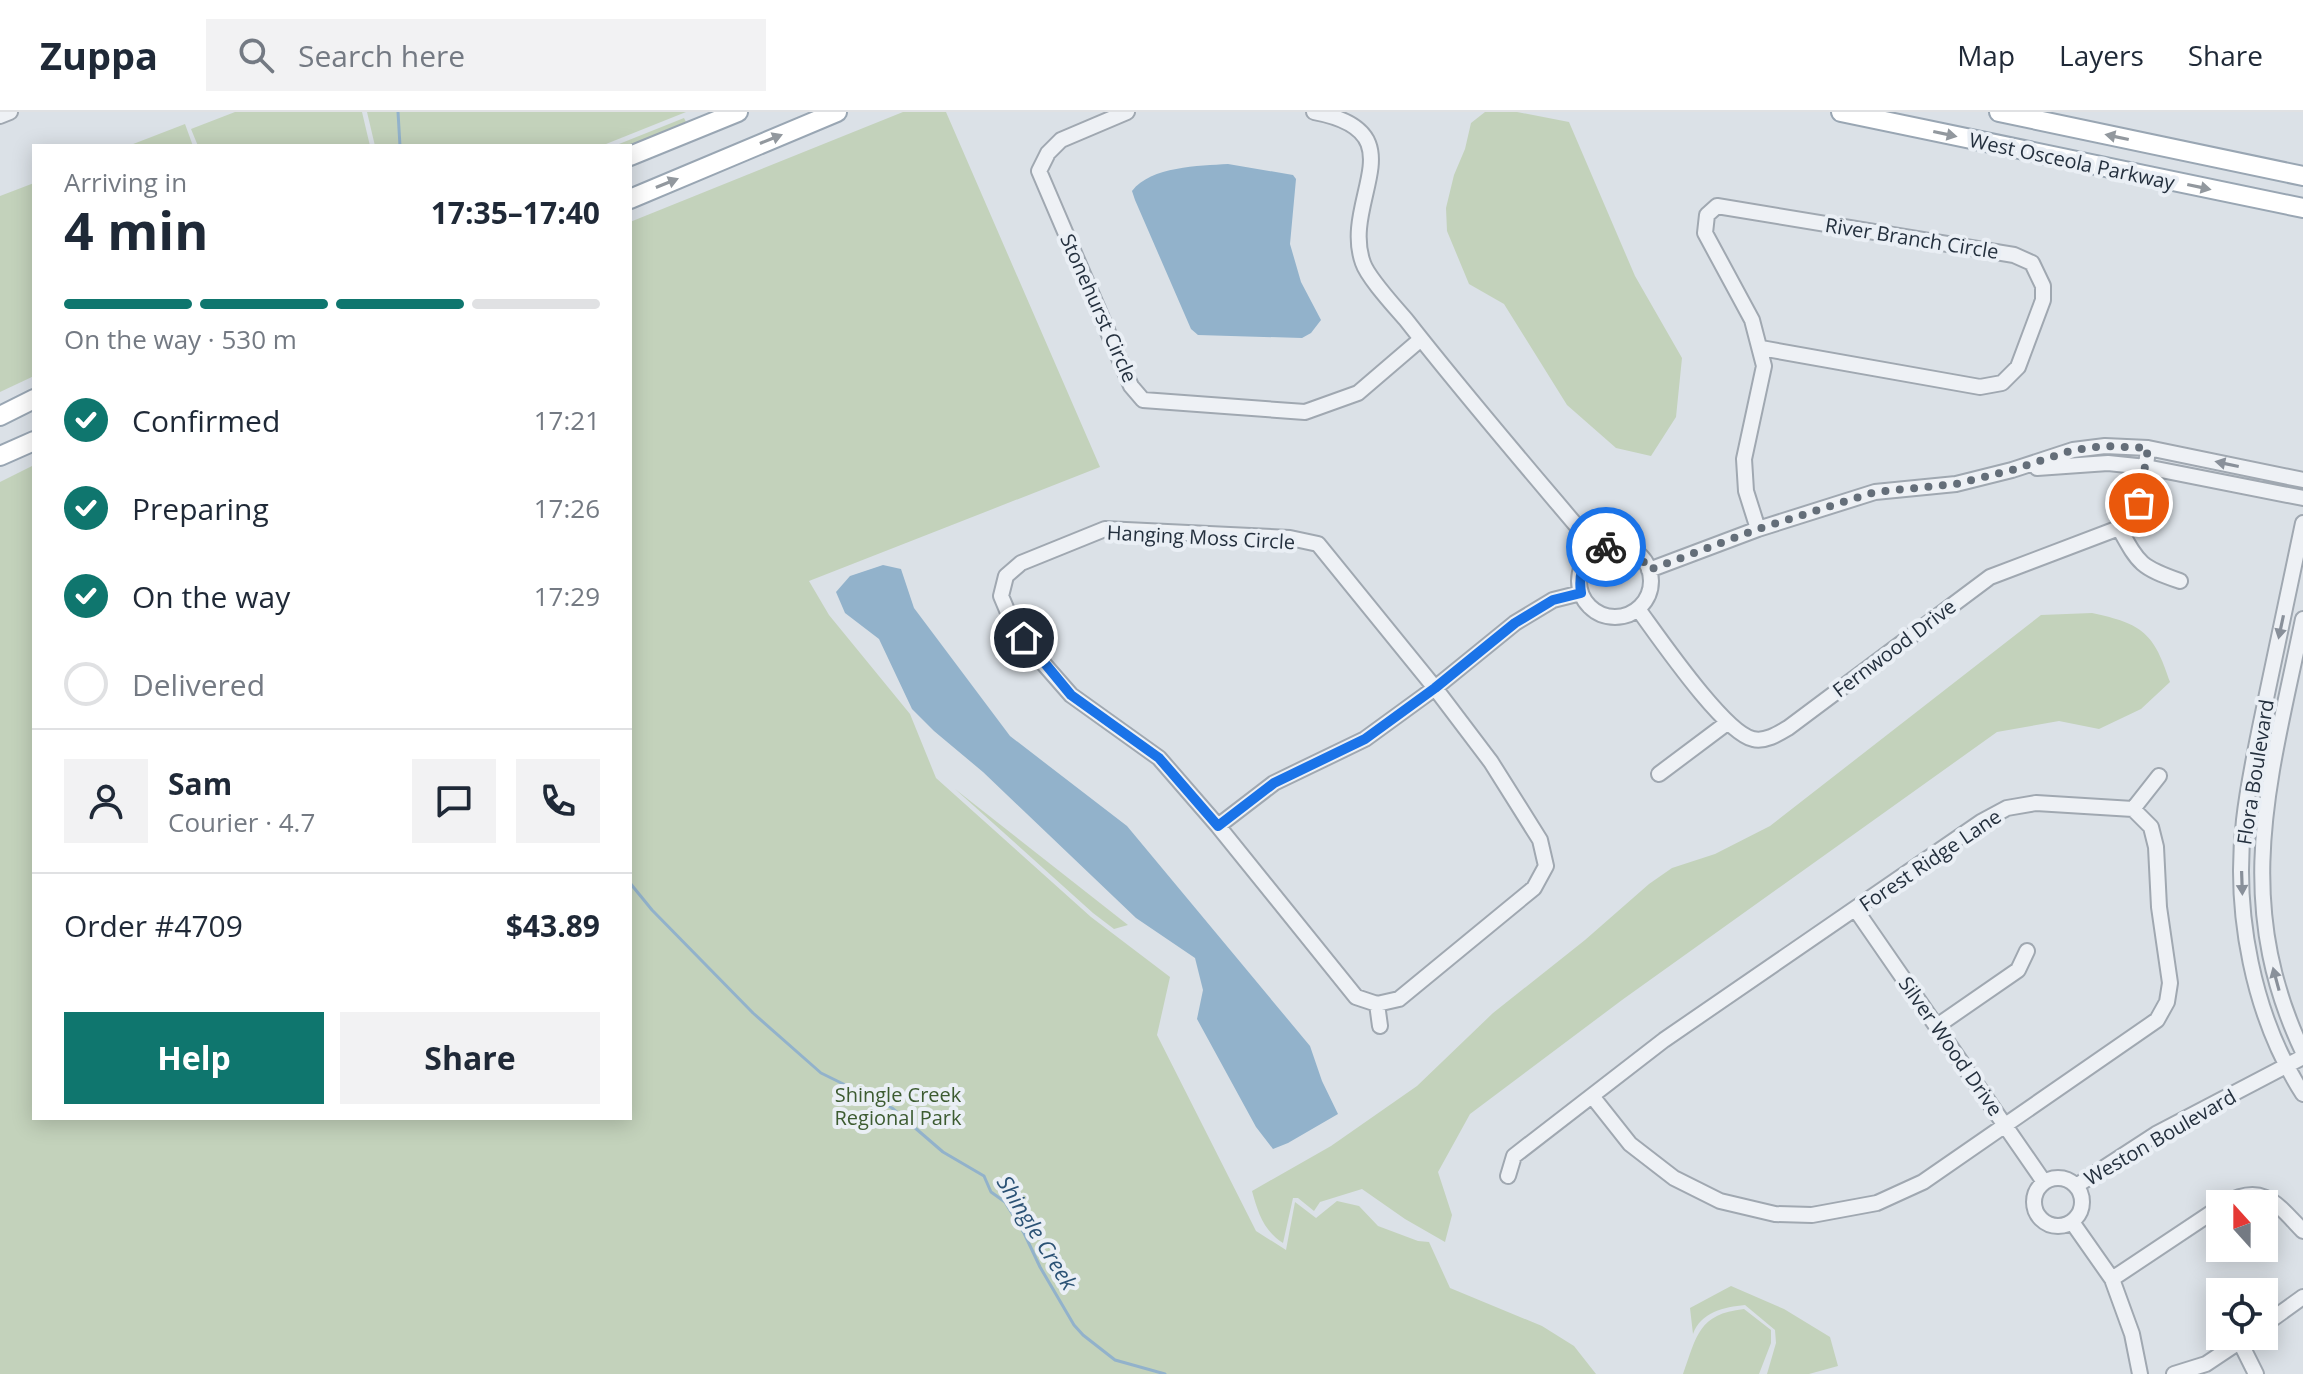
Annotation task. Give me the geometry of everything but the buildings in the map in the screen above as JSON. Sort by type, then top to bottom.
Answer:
[{"type":"main road","points":[[632,155],[738,112]]},
{"type":"main road","points":[[632,198],[837,112]]},
{"type":"main road","name":"West Osceola Parkway","points":[[1841,112],[2303,208]]},
{"type":"main road","name":"West Osceola Parkway","points":[[1999,112],[2303,176]]},
{"type":"main road","points":[[0,416],[32,400]]},
{"type":"main road","points":[[0,456],[32,442]]},
{"type":"street","points":[[0,116],[10,112]]},
{"type":"street","name":"Stonehurst Circle","points":[[1127,112],[1061,140],[1048,153],[1039,171],[1131,386],[1143,400],[1305,412],[1358,393],[1421,339]]},
{"type":"street","points":[[1314,112],[1355,126],[1368,140],[1372,160],[1361,211],[1359,240],[1363,265],[1597,550]]},
{"type":"street","name":"River Branch Circle","points":[[1758,529],[1746,491],[1744,459],[1764,366],[1752,320],[1705,233],[1707,215],[1717,206],[2014,255],[2032,263],[2043,286],[2043,300],[2018,367],[2002,383],[1980,387],[1761,348]]},
{"type":"street","points":[[1649,570],[1758,529],[1875,492],[1956,484],[2073,450],[2105,446],[2148,448],[2303,480]]},
{"type":"street","points":[[2148,448],[2139,503],[2132,516],[2119,528],[2137,560],[2148,570],[2180,581]]},
{"type":"street","points":[[2012,470],[2108,463],[2146,467],[2303,498]]},
{"type":"street","name":"Flora Boulevard","points":[[2303,523],[2243,823],[2243,906],[2258,988],[2286,1067],[2303,1094]]},
{"type":"street","name":"Fernwood Drive","points":[[1638,609],[1727,723],[1752,739],[1770,738],[1788,728],[1990,577],[2119,528]]},
{"type":"street","name":"Hanging Moss Circle","points":[[1105,529],[1290,538],[1318,544],[1435,688],[1491,762],[1540,840],[1546,866],[1534,888],[1399,999],[1377,1004],[1356,997],[1159,758],[1071,695],[1012,622],[1001,596],[1006,576],[1021,563],[1105,529]]},
{"type":"street","points":[[1610,546],[1631,549],[1642,557],[1649,570],[1649,593],[1638,609],[1623,616],[1601,615],[1586,603],[1581,593],[1581,568],[1597,550],[1610,546]]},
{"type":"street","points":[[1218,826],[1274,783],[1365,739],[1435,688],[1515,623],[1553,600],[1581,593]]},
{"type":"street","name":"Flora Boulevard","points":[[2286,1067],[2303,1054],[2275,977],[2262,906],[2261,873],[2264,814],[2303,619]]},
{"type":"street","points":[[2266,702],[2284,713]]},
{"type":"street","points":[[2262,718],[2284,713]]},
{"type":"street","points":[[1659,774],[1727,723]]},
{"type":"street","points":[[1592,1096],[1630,1144],[1674,1178],[1720,1201],[1775,1214],[1812,1215],[1877,1203],[1923,1182],[2157,1020],[2167,1002],[2170,983],[2159,907],[2156,847],[2151,827],[2133,809],[2159,776]]},
{"type":"street","name":"Forest Ridge Lane","points":[[1508,1176],[1514,1156],[1664,1040],[1981,822],[2007,808],[2036,803],[2133,809]]},
{"type":"street","name":"Silver Wood Drive","points":[[1856,910],[2044,1182]]},
{"type":"street","points":[[1937,1026],[2018,970],[2027,951]]},
{"type":"street","points":[[1377,1004],[1380,1026]]},
{"type":"street","name":"Weston Boulevard","points":[[2076,1186],[2156,1134],[2286,1067]]},
{"type":"street","points":[[2053,1178],[2064,1179],[2076,1186],[2082,1197],[2082,1205],[2072,1222],[2053,1226],[2045,1224],[2037,1216],[2033,1202],[2036,1191],[2044,1182],[2053,1178]]},
{"type":"street","points":[[2278,1207],[2303,1231]]},
{"type":"street","points":[[2112,1279],[2206,1216]]},
{"type":"street","points":[[2072,1222],[2112,1279],[2132,1334],[2140,1374]]},
{"type":"street","points":[[2278,1315],[2303,1297]]},
{"type":"street","points":[[2174,1374],[2206,1364],[2227,1350]]},
{"type":"street","points":[[2248,1350],[2256,1374]]},
{"type":"green space","points":[[235,112],[362,112],[370,144],[197,144],[191,129]]},
{"type":"green space","points":[[367,112],[686,112],[606,144],[375,144]]},
{"type":"green space","name":"Shingle Creek Regional Park","points":[[903,112],[946,112],[1100,467],[809,581],[829,615],[910,714],[936,778],[1091,917],[1170,977],[1157,1035],[1256,1231],[1286,1250],[1295,1202],[1316,1218],[1337,1201],[1359,1206],[1378,1226],[1429,1242],[1450,1288],[1542,1326],[1574,1346],[1596,1374],[0,1374],[0,482],[32,466],[32,1120],[632,1120],[632,221]]},
{"type":"green space","points":[[1485,112],[1517,112],[1569,122],[1635,276],[1682,358],[1676,417],[1651,456],[1616,448],[1567,405],[1504,304],[1469,284],[1447,231],[1446,208],[1471,123]]},
{"type":"green space","points":[[684,118],[688,126],[632,149],[632,144],[619,144]]},
{"type":"green space","points":[[185,124],[192,144],[133,144]]},
{"type":"green space","points":[[32,184],[32,377],[0,392],[0,196]]},
{"type":"green space","points":[[2092,613],[2123,622],[2144,633],[2158,652],[2170,682],[2141,709],[2099,729],[2059,721],[1997,732],[1622,1000],[1470,1114],[1438,1172],[1452,1215],[1445,1242],[1362,1189],[1320,1202],[1314,1211],[1298,1198],[1293,1198],[1283,1243],[1266,1227],[1252,1191],[1331,1146],[1417,1086],[1493,1013],[1649,884],[1672,868],[1715,854],[1770,826],[2041,615]]},
{"type":"green space","points":[[955,789],[1128,925],[1114,929],[1093,913]]},
{"type":"green space","points":[[1731,1286],[1784,1309],[1830,1337],[1838,1366],[1809,1374],[1767,1374],[1776,1343],[1775,1330],[1745,1305],[1721,1309],[1707,1316],[1693,1334],[1690,1308]]},
{"type":"green space","points":[[1744,1309],[1771,1330],[1771,1343],[1759,1374],[1683,1374],[1696,1338],[1708,1322],[1717,1316]]},
{"type":"water","points":[[1228,164],[1293,175],[1296,179],[1290,244],[1301,282],[1321,320],[1311,333],[1302,338],[1198,335],[1191,329],[1132,191],[1140,183],[1163,172]]},
{"type":"water","points":[[883,565],[901,569],[914,608],[1010,736],[1127,826],[1310,1046],[1338,1114],[1273,1149],[1256,1127],[1197,1019],[1203,990],[1195,958],[1136,918],[983,772],[934,731],[912,709],[879,639],[845,613],[836,592],[850,576]]},
{"type":"waterway","name":"Shingle Creek","points":[[398,112],[400,144]]},
{"type":"waterway","name":"Shingle Creek","points":[[632,885],[753,1013],[821,1073],[892,1108],[943,1152],[984,1176],[991,1192],[1005,1202],[1074,1325],[1083,1335],[1115,1360],[1165,1374]]},
{"type":"way so far","points":[[1606,547],[1619,545],[1631,549],[1642,557],[1649,570],[1758,529],[1875,492],[1956,484],[2073,450],[2105,446],[2148,448],[2139,503]]},
{"type":"route","points":[[1024,638],[1071,695],[1159,758],[1218,826],[1274,783],[1365,739],[1435,688],[1515,623],[1553,600],[1581,593],[1581,568],[1586,559],[1606,547]]}]
